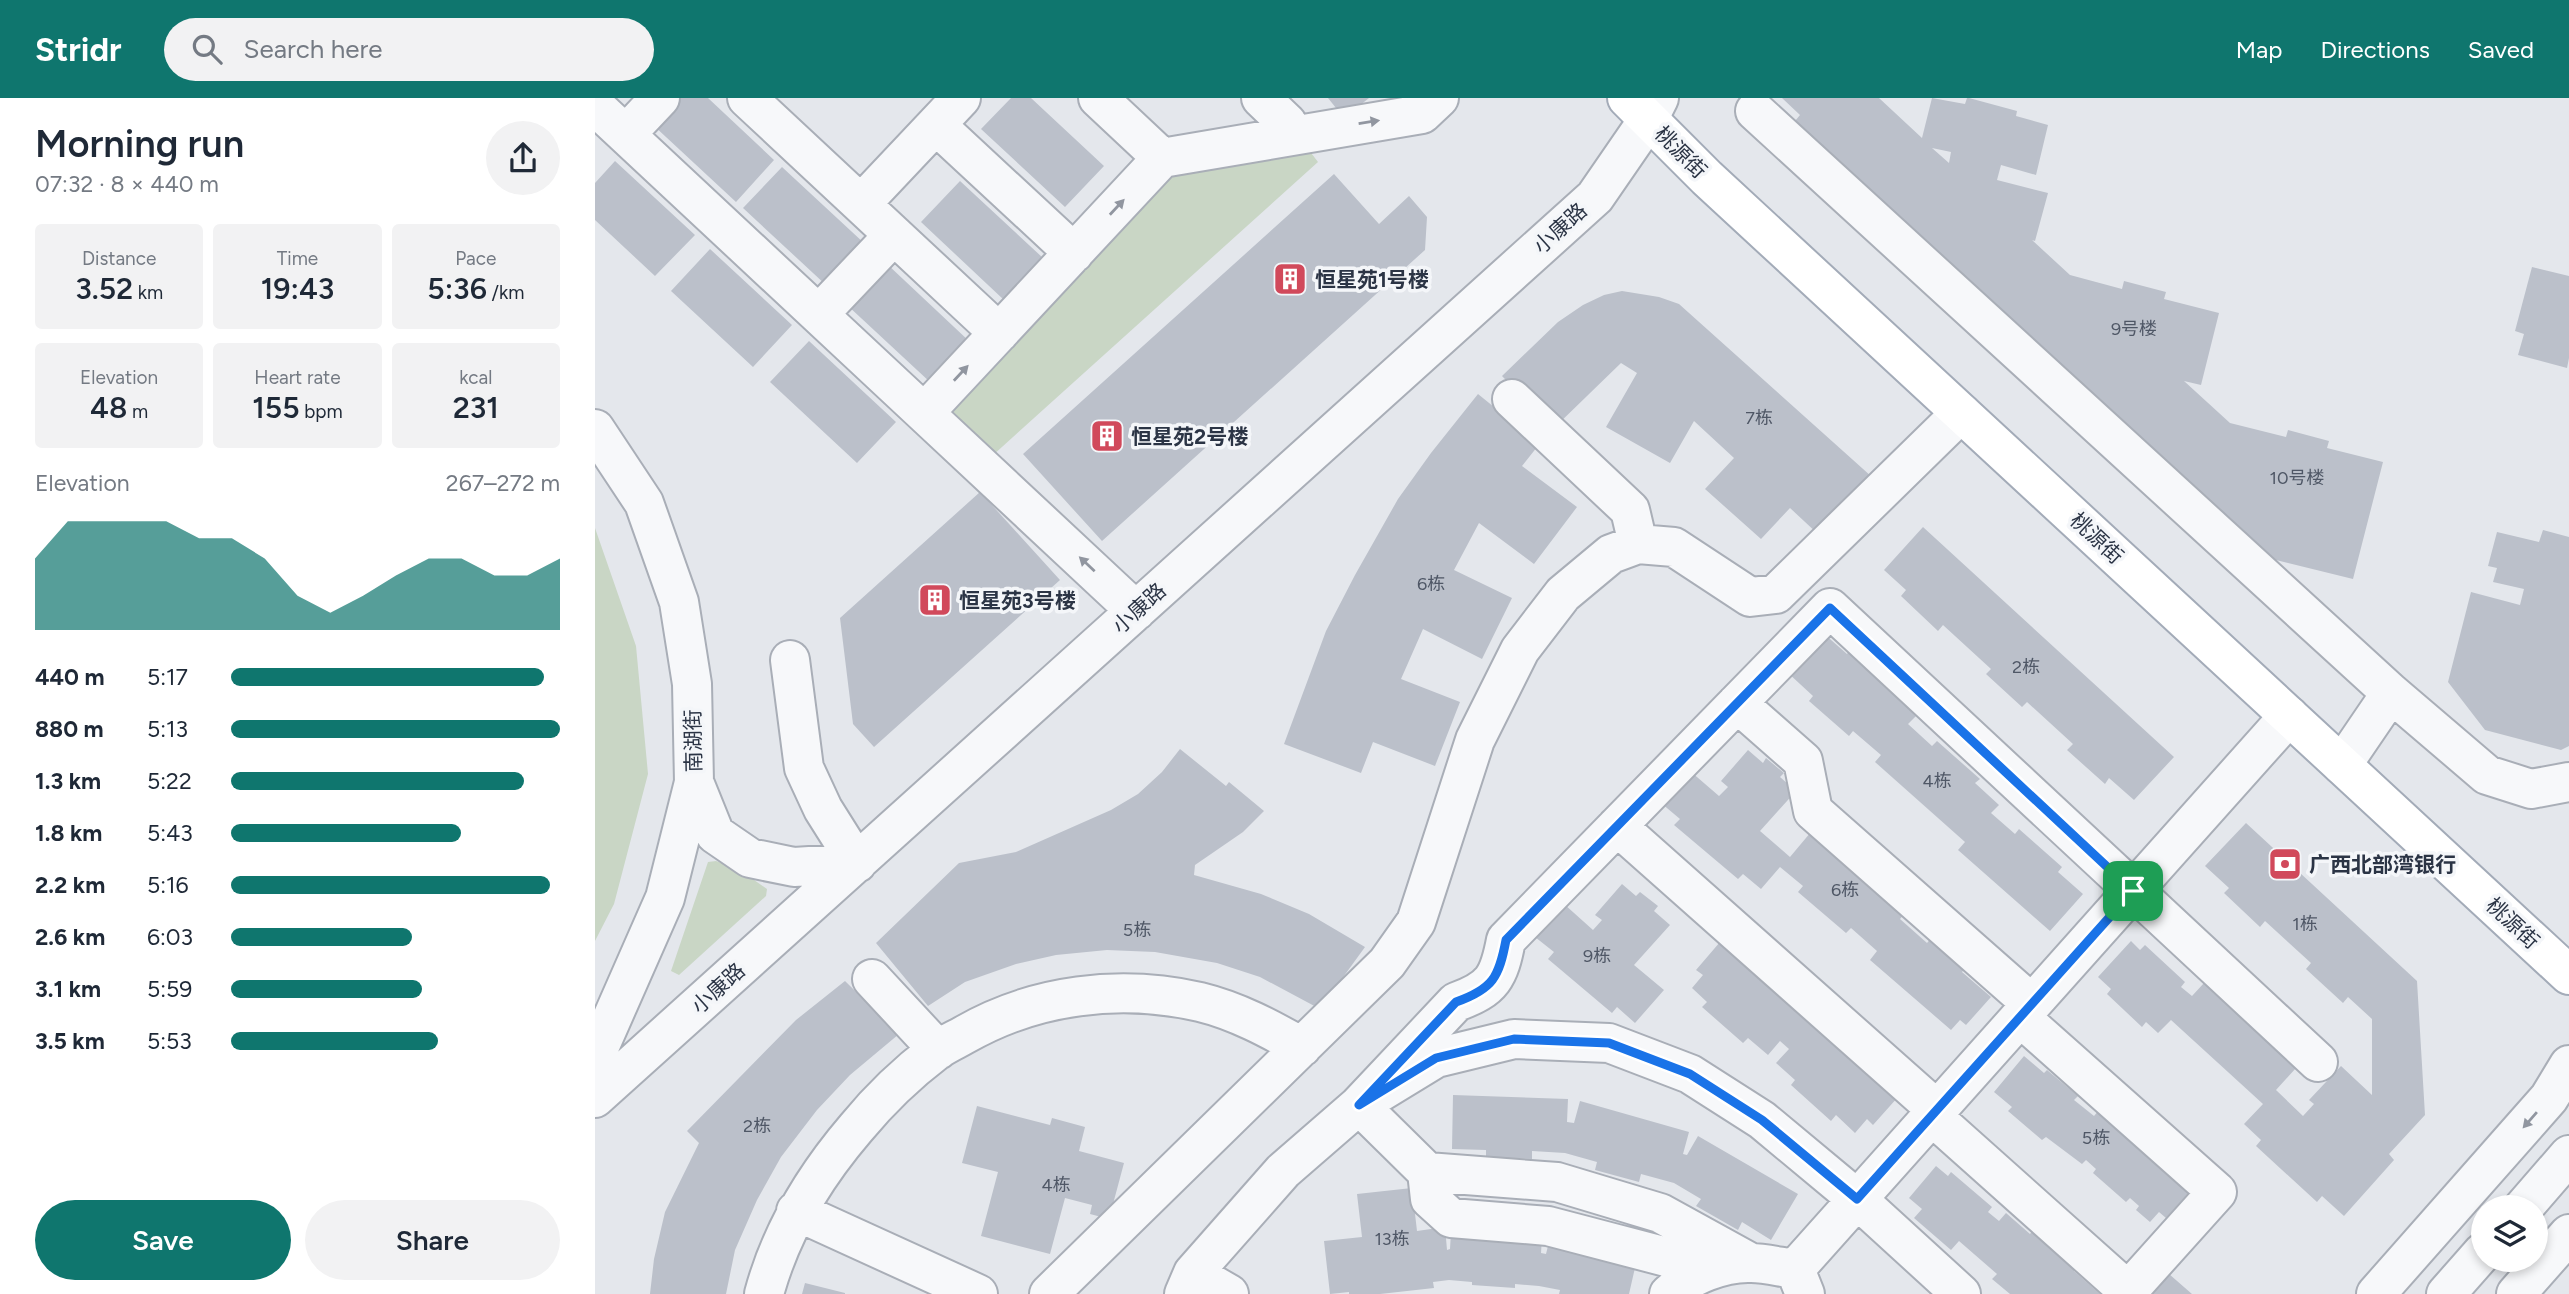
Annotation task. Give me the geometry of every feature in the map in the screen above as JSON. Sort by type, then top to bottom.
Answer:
[{"type":"main road","name":"桃源街","points":[[1645,105],[1707,178],[2569,975]]},
{"type":"street","points":[[626,134],[660,98]]},
{"type":"street","points":[[747,98],[999,333]]},
{"type":"street","points":[[1097,98],[1162,158]]},
{"type":"street","points":[[924,412],[1162,158],[1298,112],[1422,114],[1440,98]]},
{"type":"street","name":"小康路","points":[[595,1098],[1595,197],[1645,105]]},
{"type":"street","points":[[595,106],[1136,611]]},
{"type":"street","points":[[861,204],[948,111],[1073,253]]},
{"type":"street","points":[[1755,111],[2391,693],[2487,775],[2531,789],[2569,782]]},
{"type":"street","points":[[819,314],[894,235]]},
{"type":"street","points":[[1512,399],[1630,510],[1638,544]]},
{"type":"street","points":[[1049,1294],[1387,963],[1416,922],[1475,740],[1520,650],[1563,594],[1611,554],[1638,544],[1674,547],[1750,597],[1776,594],[1961,413]]},
{"type":"street","name":"南湖街","points":[[595,429],[644,503],[679,602],[692,684],[694,782],[665,898],[595,1057]]},
{"type":"street","points":[[1229,1294],[1188,1283],[1283,1171],[1359,1105],[1456,1002],[1476,995],[1500,972],[1506,940],[1830,608],[2318,1062]]},
{"type":"street","points":[[694,782],[715,834],[750,858],[794,867],[857,863],[823,809],[804,768],[790,660]]},
{"type":"street","points":[[2342,765],[2391,693]]},
{"type":"street","points":[[1617,826],[2128,1291],[2217,1192],[1813,811],[1803,761],[1737,703]]},
{"type":"street","points":[[1427,1172],[1557,1182],[1660,1213],[1749,1262],[1800,1281],[1857,1199],[2290,716]]},
{"type":"street","points":[[872,978],[937,1050]]},
{"type":"street","points":[[764,1294],[771,1270],[796,1211],[833,1154],[873,1107],[937,1050],[986,1023],[1037,1004],[1091,994],[1147,994],[1201,1002],[1254,1020],[1302,1046]]},
{"type":"street","points":[[1359,1105],[1436,1058],[1514,1039],[1609,1043],[1690,1074],[1762,1120],[1857,1199],[1961,1294]]},
{"type":"street","points":[[2376,1294],[2549,1098],[2569,1065]]},
{"type":"street","points":[[1359,1105],[1427,1172],[1430,1199],[1451,1218],[1548,1226],[1712,1269]]},
{"type":"street","points":[[2534,1195],[2569,1155]]},
{"type":"street","points":[[796,1211],[978,1294]]},
{"type":"street","points":[[2516,1294],[2569,1234]]},
{"type":"street","points":[[1669,1294],[1676,1287],[1712,1269],[1749,1262]]},
{"type":"street","points":[[2446,1294],[2471,1266]]},
{"type":"green space","points":[[1305,145],[1318,162],[992,456],[948,415],[1180,167]]},
{"type":"green space","points":[[595,528],[636,646],[648,774],[614,904],[595,941]]},
{"type":"green space","points":[[716,861],[740,870],[767,889],[766,896],[679,975],[671,971],[708,862]]},
{"type":"building","points":[[676,98],[708,98],[774,160],[736,202],[652,124]]},
{"type":"building","points":[[1011,98],[1031,98],[1104,166],[1065,207],[981,129]]},
{"type":"building","points":[[1328,98],[1369,98],[1344,118]]},
{"type":"building","points":[[1782,98],[1879,98],[1922,138],[1932,98],[1965,104],[1969,98],[2017,111],[2016,116],[2048,125],[2036,175],[2001,165],[1997,180],[2048,193],[2035,241],[2032,240],[2070,275],[2122,289],[2124,281],[2166,292],[2164,299],[2219,313],[2201,385],[2184,381],[2230,423],[2286,437],[2288,430],[2329,441],[2327,448],[2383,462],[2353,579],[2268,558],[1795,121],[1800,115]],"holes":[[[1932,148],[1951,152],[1949,163]]]},
{"type":"building","points":[[615,161],[695,235],[655,276],[595,220],[595,183]]},
{"type":"building","points":[[782,167],[865,244],[827,286],[743,208]]},
{"type":"building","points":[[1334,174],[1379,224],[1409,196],[1427,217],[1425,250],[1102,541],[1023,454]]},
{"type":"building","points":[[960,181],[1043,258],[1004,300],[921,222]]},
{"type":"building","points":[[710,249],[792,325],[753,367],[671,291]]},
{"type":"building","points":[[887,264],[970,342],[931,383],[847,305]]},
{"type":"building","points":[[2532,267],[2569,276],[2567,368],[2518,355],[2524,334],[2515,331]]},
{"type":"building","points":[[1622,291],[1659,297],[1679,304],[1872,477],[1819,535],[1790,508],[1761,539],[1705,489],[1734,458],[1694,421],[1670,463],[1606,427],[1637,373],[1621,363],[1553,429],[1502,376],[1558,322],[1583,305],[1604,295]]},
{"type":"building","points":[[809,341],[896,422],[857,463],[770,382]]},
{"type":"building","points":[[1478,394],[1494,407],[1498,402],[1545,437],[1522,466],[1577,507],[1534,564],[1479,523],[1454,570],[1512,598],[1482,659],[1423,629],[1401,679],[1460,702],[1435,766],[1373,742],[1361,773],[1284,744],[1326,631],[1355,575],[1398,499]]},
{"type":"building","points":[[980,492],[1060,580],[874,747],[853,724],[840,618]]},
{"type":"building","points":[[1923,527],[2174,757],[2134,800],[2109,778],[2105,784],[2067,750],[2073,744],[2027,702],[2022,707],[1986,674],[1991,669],[1943,625],[1938,631],[1901,596],[1906,590],[1884,570]]},
{"type":"building","points":[[2543,530],[2569,537],[2569,746],[2561,750],[2485,730],[2448,682],[2471,592],[2520,605],[2524,589],[2493,582],[2497,568],[2488,566],[2497,532],[2539,542]]},
{"type":"building","points":[[1822,632],[1847,654],[1850,650],[1894,689],[1891,692],[1917,715],[1908,724],[1932,746],[1937,741],[1980,779],[1975,783],[1999,805],[1991,813],[2015,834],[2019,829],[2062,867],[2058,872],[2083,894],[2050,931],[1958,850],[1965,842],[1875,762],[1881,755],[1853,731],[1849,736],[1809,701],[1813,696],[1787,672]]},
{"type":"building","points":[[1180,749],[1226,786],[1229,782],[1264,811],[1243,832],[1195,865],[1194,875],[1261,894],[1309,914],[1365,947],[1320,1009],[1260,977],[1217,963],[1155,952],[1107,950],[1056,955],[1016,964],[965,982],[928,1006],[876,943],[959,863],[1016,852],[1111,810],[1138,794],[1162,772]]},
{"type":"building","points":[[1748,750],[1763,763],[1766,758],[1784,773],[1780,777],[1796,791],[1760,831],[1790,857],[1816,826],[1910,907],[1900,919],[1927,943],[1933,936],[1967,966],[1962,972],[1991,997],[1966,1025],[1960,1020],[1951,1030],[1870,960],[1877,951],[1851,928],[1846,933],[1798,892],[1803,886],[1780,867],[1761,889],[1743,874],[1738,879],[1674,825],[1680,819],[1661,803],[1690,771],[1719,796],[1728,787],[1721,781]]},
{"type":"building","points":[[2246,823],[2417,981],[2425,1115],[2389,1154],[2394,1160],[2344,1216],[2322,1196],[2317,1202],[2256,1146],[2261,1140],[2244,1124],[2263,1104],[2171,1020],[2158,1033],[2146,1022],[2142,1027],[2107,994],[2111,989],[2098,977],[2131,941],[2140,950],[2145,945],[2185,982],[2181,987],[2192,996],[2204,983],[2228,1006],[2234,1000],[2296,1068],[2276,1090],[2303,1116],[2314,1104],[2309,1100],[2341,1066],[2372,1095],[2372,1019],[2348,997],[2343,1003],[2306,969],[2311,963],[2265,921],[2260,927],[2224,893],[2229,888],[2205,866]]},
{"type":"building","points":[[1622,884],[1636,896],[1640,892],[1658,906],[1654,911],[1670,925],[1634,965],[1664,990],[1635,1023],[1617,1007],[1612,1013],[1548,959],[1554,952],[1535,937],[1564,904],[1593,930],[1602,920],[1595,915]]},
{"type":"building","points":[[1720,942],[1898,1097],[1873,1125],[1867,1119],[1855,1133],[1836,1115],[1831,1121],[1791,1085],[1795,1080],[1776,1063],[1789,1049],[1780,1041],[1768,1055],[1748,1038],[1743,1043],[1702,1007],[1707,1002],[1692,988],[1703,975],[1696,970]]},
{"type":"building","points":[[845,981],[899,1034],[850,1075],[817,1110],[781,1157],[757,1200],[735,1250],[726,1294],[650,1294],[654,1259],[665,1212],[699,1143],[687,1131],[796,1020]]},
{"type":"building","points":[[2024,1056],[2044,1073],[2047,1070],[2078,1096],[2074,1100],[2094,1116],[2100,1109],[2192,1189],[2166,1218],[2159,1212],[2150,1222],[2136,1210],[2139,1206],[2130,1198],[2126,1202],[2093,1173],[2096,1169],[2086,1160],[2082,1164],[2046,1137],[2042,1140],[2008,1111],[2012,1107],[1994,1092]]},
{"type":"building","points":[[1453,1095],[1568,1099],[1567,1122],[1574,1123],[1580,1101],[1689,1132],[1683,1154],[1687,1155],[1698,1136],[1798,1194],[1771,1240],[1742,1222],[1738,1230],[1696,1206],[1701,1199],[1674,1183],[1641,1174],[1639,1182],[1595,1170],[1597,1162],[1565,1153],[1532,1151],[1532,1159],[1486,1157],[1486,1150],[1452,1149]]},
{"type":"building","points":[[977,1106],[1050,1125],[1052,1118],[1085,1127],[1079,1151],[1124,1163],[1109,1219],[1090,1214],[1092,1205],[1065,1198],[1050,1254],[981,1236],[998,1172],[962,1163]]},
{"type":"building","points":[[1936,1166],[1948,1176],[1951,1172],[1992,1207],[1988,1212],[1999,1221],[2006,1213],[2030,1234],[2034,1229],[2077,1267],[2074,1271],[2100,1294],[2010,1294],[1992,1279],[1997,1274],[1959,1241],[1951,1250],[1914,1218],[1922,1209],[1909,1198]]},
{"type":"building","points":[[1412,1188],[1417,1231],[1445,1227],[1447,1250],[1450,1249],[1451,1232],[1542,1238],[1541,1253],[1546,1254],[1550,1238],[1637,1259],[1629,1294],[1559,1294],[1560,1290],[1539,1286],[1515,1284],[1515,1288],[1472,1285],[1472,1282],[1449,1280],[1433,1282],[1434,1288],[1380,1294],[1330,1294],[1324,1241],[1362,1237],[1357,1194]]},
{"type":"building","points":[[2161,1267],[2192,1294],[2138,1294]]},
{"type":"building","points":[[805,1283],[845,1293],[845,1294],[802,1294]]},
{"type":"place","name":"恒星苑1号楼","points":[[1290,279]]},
{"type":"place","name":"恒星苑2号楼","points":[[1107,436]]},
{"type":"place","name":"恒星苑3号楼","points":[[935,600]]},
{"type":"place","name":"广西北部湾银行","points":[[2285,864]]},
{"type":"route","points":[[1830,608],[2133,891],[1857,1199],[1762,1120],[1690,1074],[1609,1043],[1514,1039],[1436,1058],[1359,1105],[1456,1002],[1476,995],[1500,972],[1506,940],[1830,608]]}]
